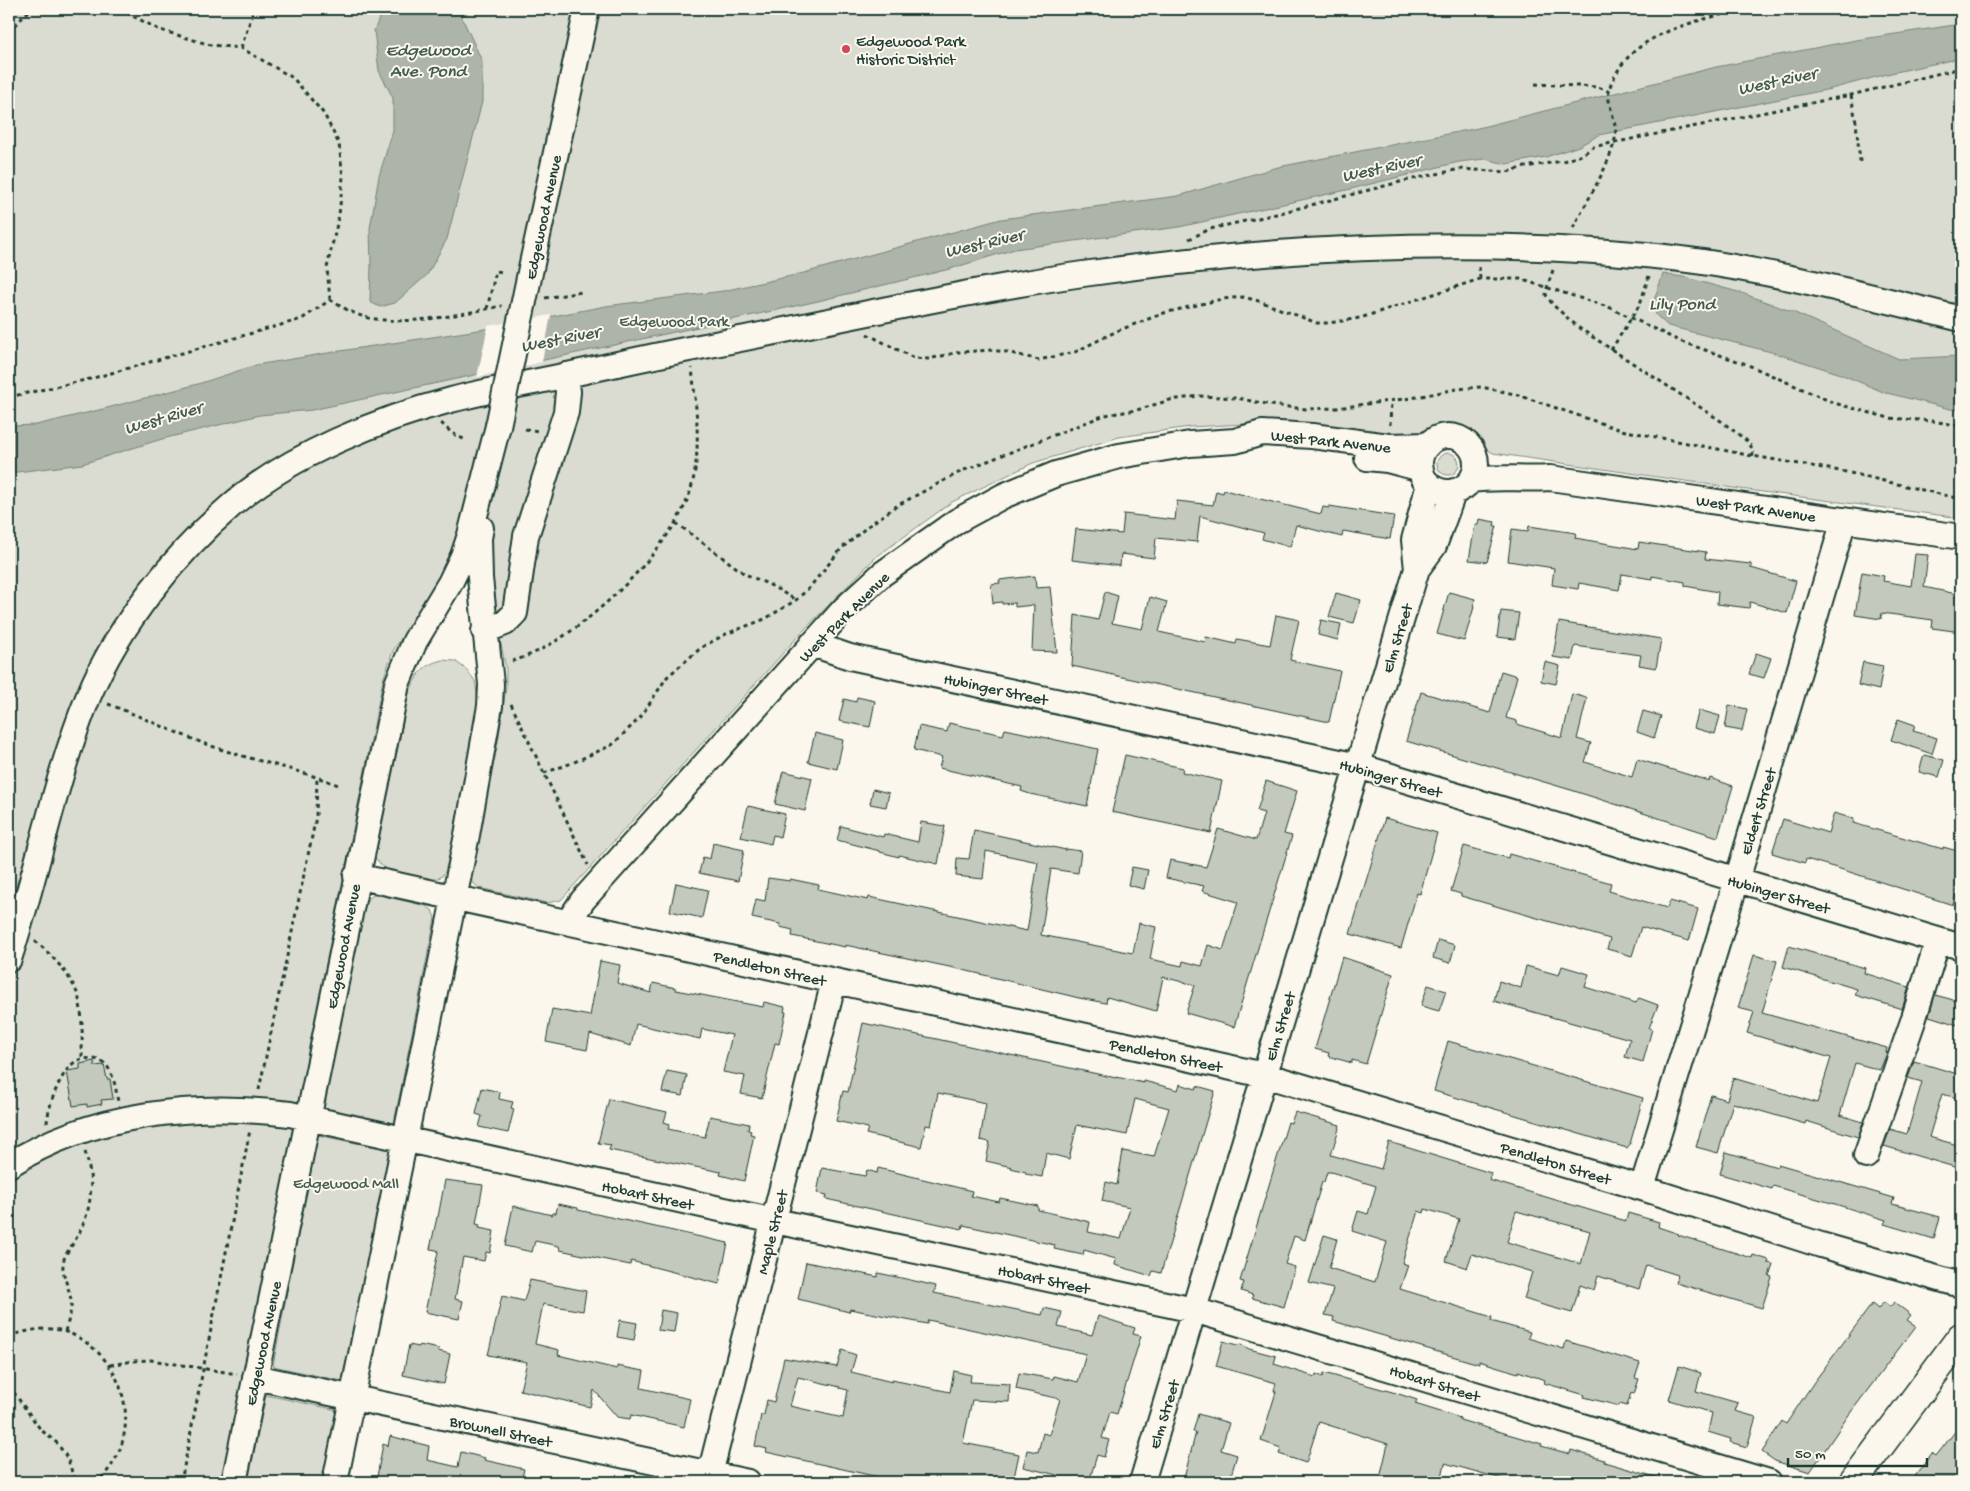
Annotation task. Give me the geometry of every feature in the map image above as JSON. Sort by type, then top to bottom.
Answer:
[{"type":"main road","points":[[1853,1482],[1961,1337]]},
{"type":"street","name":"Edgewood Avenue","points":[[335,1482],[483,757],[491,684],[484,631],[479,538],[498,426],[587,9]]},
{"type":"street","points":[[9,959],[58,785],[88,696],[114,646],[160,580],[188,548],[235,502],[273,474],[301,459],[377,425],[430,406],[690,348],[979,292],[1081,275],[1262,255],[1429,246],[1563,248],[1652,256],[1755,271],[1882,299],[1961,319]]},
{"type":"street","points":[[484,631],[505,623],[515,614],[526,536],[566,412],[568,392],[566,375]]},
{"type":"street","name":"Edgewood Avenue","points":[[234,1482],[356,876],[397,684],[415,641],[450,583],[463,556],[498,426]]},
{"type":"street","name":"West Park Avenue","points":[[568,922],[583,900],[845,608],[882,574],[951,525],[1003,496],[1056,474],[1119,456],[1190,444],[1235,441],[1262,433],[1280,433],[1389,446],[1428,445]]},
{"type":"street","points":[[1454,437],[1463,441],[1473,453],[1476,469],[1463,486],[1440,491],[1425,477],[1422,456],[1428,445],[1436,440],[1454,437]]},
{"type":"street","name":"West Park Avenue","points":[[1235,441],[1261,449],[1311,451],[1387,460],[1425,477]]},
{"type":"street","name":"West Park Avenue","points":[[1473,453],[1502,462],[1528,467],[1550,478]]},
{"type":"street","name":"Elm Street","points":[[1417,570],[1414,540],[1425,477]]},
{"type":"street","name":"West Park Avenue","points":[[1463,486],[1500,477],[1526,480],[1550,478],[1961,537]]},
{"type":"street","name":"Elm Street","points":[[1142,1482],[1417,570],[1434,546],[1463,486]]},
{"type":"street","name":"Eldert Street","points":[[1642,1188],[1844,520]]},
{"type":"street","name":"Hubinger Street","points":[[812,644],[850,657],[1358,766],[1961,947]]},
{"type":"street","name":"Pendleton Street","points":[[356,876],[1264,1075],[1642,1188],[1821,1245],[1961,1285]]},
{"type":"street","points":[[1866,1156],[1913,1021],[1938,940]]},
{"type":"street","name":"Maple Street","points":[[709,1478],[834,981]]},
{"type":"street","name":"Hobart Street","points":[[9,1165],[29,1152],[79,1132],[122,1121],[168,1113],[204,1110],[254,1110],[308,1118],[773,1221],[1194,1310],[1769,1482]]},
{"type":"street","name":"Brownell Street","points":[[255,1377],[709,1478],[748,1482]]},
{"type":"path","points":[[9,31],[31,9]]},
{"type":"path","points":[[119,9],[160,30],[211,45],[241,48],[293,78],[324,114],[339,144],[344,177],[339,214],[327,268],[330,300]]},
{"type":"path","points":[[241,48],[254,9]]},
{"type":"path","points":[[1563,248],[1606,162],[1616,136],[1608,91],[1617,72],[1634,50],[1679,27],[1743,9]]},
{"type":"path","points":[[1230,224],[1460,169],[1507,172],[1563,161],[1582,154],[1593,147],[1614,142],[1850,94],[1961,68]]},
{"type":"path","points":[[1535,84],[1592,86],[1608,91]]},
{"type":"path","points":[[1850,94],[1856,122],[1860,162]]},
{"type":"path","points":[[1612,350],[1632,317],[1646,288],[1652,256]]},
{"type":"path","points":[[330,300],[367,318],[391,320],[450,316],[487,309],[496,271],[503,272]]},
{"type":"path","points":[[848,316],[855,326],[863,332],[914,358],[929,359],[959,352],[991,350],[1039,360],[1075,352],[1117,331],[1164,313],[1222,299],[1243,297],[1259,301],[1317,323],[1360,318],[1480,279],[1520,279],[1611,308],[1680,341],[1746,364],[1841,406],[1890,418],[1932,421],[1961,426]]},
{"type":"path","points":[[1547,288],[1546,295],[1553,304],[1579,328],[1721,421],[1747,441],[1752,448],[1753,456]]},
{"type":"path","points":[[9,398],[90,379],[302,319],[330,300]]},
{"type":"path","points":[[512,661],[539,652],[570,632],[610,598],[641,567],[676,523],[690,490],[697,461],[698,437],[690,348]]},
{"type":"path","points":[[1390,429],[1391,401]]},
{"type":"path","points":[[430,406],[444,428],[467,441]]},
{"type":"path","points":[[544,773],[572,764],[612,745],[640,718],[667,677],[702,647],[726,634],[765,619],[796,600],[768,584],[745,574],[676,523]]},
{"type":"path","points":[[88,696],[202,743],[245,757],[317,776],[341,786]]},
{"type":"path","points":[[511,703],[588,866]]},
{"type":"path","points":[[181,1482],[254,1110],[316,817],[317,776]]},
{"type":"path","points":[[17,934],[27,936],[36,941],[49,953],[74,986],[80,1002],[82,1058]]},
{"type":"path","points":[[51,1142],[47,1127],[47,1113],[66,1071],[72,1064],[82,1058],[94,1059],[106,1064],[112,1076],[122,1121]]},
{"type":"path","points":[[65,1331],[70,1317],[71,1302],[63,1264],[67,1252],[76,1240],[87,1215],[92,1188],[89,1164],[79,1132]]},
{"type":"path","points":[[9,1336],[39,1330],[65,1331],[82,1340],[109,1365],[121,1388],[127,1420],[119,1452],[112,1466],[97,1482]]},
{"type":"path","points":[[109,1365],[151,1360],[255,1377]]},
{"type":"path","points":[[9,1386],[41,1430],[57,1443],[68,1459],[75,1482]]},
{"type":"green space","name":"Edgewood Park","points":[[9,9],[1961,9],[1961,518],[1740,489],[1493,453],[1475,442],[1467,434],[1456,430],[1436,431],[1416,438],[1276,424],[1244,424],[1190,427],[1119,437],[1033,463],[952,502],[876,557],[801,633],[561,900],[547,903],[479,888],[472,882],[471,873],[498,742],[506,687],[506,669],[490,591],[490,572],[448,562],[435,586],[393,651],[383,680],[222,1482],[9,1482]]},
{"type":"green space","points":[[1448,453],[1458,460],[1459,464],[1452,474],[1448,475],[1438,468],[1437,464],[1444,454]]},
{"type":"green space","points":[[442,660],[455,661],[467,670],[475,681],[478,706],[445,872],[441,877],[432,880],[384,868],[375,858],[409,693],[424,668]]},
{"type":"green space","points":[[373,895],[426,906],[432,910],[435,918],[394,1123],[323,1109],[365,902]]},
{"type":"green space","name":"Edgewood Mall","points":[[317,1135],[390,1150],[342,1381],[273,1366]]},
{"type":"green space","points":[[266,1395],[337,1410],[322,1482],[248,1482]]},
{"type":"water","name":"Edgewood Ave. Pond","points":[[383,9],[458,9],[482,61],[482,102],[447,239],[427,275],[395,303],[380,307],[370,302],[370,228],[379,176],[393,130],[393,98],[379,71],[374,31]]},
{"type":"water","name":"West River","points":[[1961,24],[1961,58],[1891,73],[1831,89],[1599,135],[1579,146],[1546,157],[1506,164],[1485,159],[1459,162],[1347,190],[1179,227],[1015,249],[950,269],[814,302],[312,410],[260,415],[162,439],[82,464],[9,473],[9,426],[36,425],[103,409],[198,384],[256,365],[485,329],[606,306],[723,291],[800,274],[1001,219],[1178,196],[1278,167],[1478,128],[1716,67],[1856,40]]},
{"type":"water","name":"Lily Pond","points":[[1663,274],[1683,277],[1742,293],[1793,312],[1899,359],[1961,356],[1961,410],[1883,392],[1838,373],[1775,353],[1668,326],[1656,315],[1654,300]]},
{"type":"pier","points":[[551,315],[542,362],[477,377],[488,326]]},
{"type":"building","points":[[1224,490],[1321,514],[1323,507],[1329,508],[1329,506],[1394,516],[1390,539],[1343,531],[1342,537],[1296,525],[1290,547],[1262,539],[1264,533],[1200,516],[1197,542],[1156,538],[1154,558],[1121,554],[1120,566],[1072,560],[1076,529],[1122,534],[1124,514],[1175,520],[1177,501],[1213,505],[1216,491],[1223,493]]},
{"type":"building","points":[[1479,519],[1495,522],[1494,526],[1497,526],[1487,562],[1469,560],[1475,525],[1478,525]]},
{"type":"building","points":[[1529,526],[1576,533],[1575,538],[1638,549],[1639,542],[1706,552],[1705,559],[1751,564],[1751,568],[1796,581],[1787,613],[1750,602],[1749,608],[1717,604],[1718,592],[1685,586],[1685,582],[1652,576],[1652,579],[1622,574],[1619,590],[1579,583],[1578,589],[1552,585],[1554,568],[1508,561],[1512,529],[1528,531]]},
{"type":"building","points":[[1915,554],[1928,555],[1924,587],[1961,595],[1961,632],[1932,628],[1933,620],[1882,613],[1881,619],[1855,615],[1862,572],[1884,576],[1883,581],[1911,586]]},
{"type":"building","points":[[1035,576],[1036,588],[1050,587],[1057,652],[1032,651],[1034,605],[1015,607],[1015,603],[993,603],[991,584],[1000,583],[999,580]]},
{"type":"building","points":[[1105,592],[1118,596],[1112,623],[1142,629],[1150,597],[1167,602],[1159,632],[1205,642],[1206,637],[1236,644],[1237,639],[1270,645],[1276,615],[1299,620],[1290,660],[1340,671],[1329,722],[1072,666],[1075,615],[1098,620]]},
{"type":"building","points":[[1449,592],[1475,599],[1464,641],[1437,634]]},
{"type":"building","points":[[1336,593],[1361,600],[1354,623],[1329,617]]},
{"type":"building","points":[[1501,611],[1519,613],[1515,639],[1497,637]]},
{"type":"building","points":[[1321,620],[1341,624],[1338,640],[1318,635]]},
{"type":"building","points":[[1559,622],[1661,639],[1656,668],[1639,665],[1641,655],[1575,646],[1572,660],[1553,657]]},
{"type":"building","points":[[1756,653],[1771,658],[1764,678],[1749,674]]},
{"type":"building","points":[[1545,662],[1560,666],[1556,684],[1541,681]]},
{"type":"building","points":[[1863,662],[1883,666],[1879,690],[1858,685]]},
{"type":"building","points":[[1501,671],[1517,676],[1506,718],[1517,721],[1517,724],[1562,738],[1572,694],[1587,698],[1577,739],[1591,743],[1585,762],[1632,777],[1637,759],[1709,781],[1710,778],[1733,786],[1718,837],[1571,790],[1406,741],[1421,692],[1490,713]]},
{"type":"building","points":[[857,697],[875,701],[870,727],[839,721],[844,699],[856,702]]},
{"type":"building","points":[[1729,705],[1747,709],[1742,731],[1725,728]]},
{"type":"building","points":[[1699,710],[1720,716],[1715,734],[1694,728]]},
{"type":"building","points":[[1643,711],[1661,716],[1654,738],[1637,732]]},
{"type":"building","points":[[1898,719],[1915,725],[1913,731],[1937,738],[1932,754],[1891,740]]},
{"type":"building","points":[[949,723],[1003,735],[1005,729],[1098,749],[1087,806],[1030,794],[1021,791],[1022,787],[939,768],[942,757],[914,750],[919,726],[947,732]]},
{"type":"building","points":[[815,733],[843,740],[837,769],[808,762]]},
{"type":"building","points":[[1125,755],[1183,768],[1182,772],[1222,781],[1211,833],[1112,812]]},
{"type":"building","points":[[1924,755],[1944,760],[1939,777],[1919,772]]},
{"type":"building","points":[[783,771],[812,778],[805,811],[775,804]]},
{"type":"building","points":[[1266,781],[1297,791],[1284,834],[1292,836],[1234,1027],[1186,1013],[1195,985],[1163,977],[1156,1011],[1107,997],[1106,1003],[1079,998],[959,969],[792,936],[793,930],[780,927],[780,924],[752,918],[756,899],[765,901],[768,878],[790,881],[790,879],[819,885],[818,889],[868,900],[869,897],[1027,931],[1038,862],[986,851],[983,879],[956,876],[957,858],[969,859],[974,830],[1066,850],[1081,851],[1078,873],[1051,869],[1041,935],[1133,953],[1139,923],[1156,927],[1150,959],[1182,966],[1183,961],[1202,966],[1208,945],[1223,950],[1238,902],[1202,891],[1204,886],[1166,878],[1170,860],[1206,867],[1218,829],[1256,840],[1264,813],[1257,811]]},
{"type":"building","points":[[873,789],[889,793],[886,807],[870,804]]},
{"type":"building","points":[[748,806],[785,814],[780,837],[773,835],[771,844],[741,837]]},
{"type":"building","points":[[1834,813],[1854,819],[1853,823],[1943,849],[1943,847],[1961,852],[1961,874],[1953,905],[1806,859],[1805,863],[1772,853],[1783,819],[1828,833]]},
{"type":"building","points":[[1385,818],[1437,833],[1420,894],[1417,893],[1401,948],[1350,934]]},
{"type":"building","points":[[921,822],[945,826],[938,864],[899,855],[899,857],[837,840],[841,826],[883,837],[884,834],[918,842]]},
{"type":"building","points":[[713,843],[744,850],[738,881],[699,873],[703,857],[710,859]]},
{"type":"building","points":[[1464,846],[1508,858],[1509,854],[1611,883],[1609,891],[1667,908],[1670,901],[1698,909],[1689,941],[1641,927],[1632,956],[1607,949],[1610,939],[1461,896],[1461,894],[1451,891]]},
{"type":"building","points":[[1132,867],[1148,870],[1144,889],[1128,885]]},
{"type":"building","points":[[676,883],[708,890],[702,918],[670,911]]},
{"type":"building","points":[[1438,940],[1455,945],[1450,963],[1433,958]]},
{"type":"building","points":[[1789,946],[1865,968],[1864,973],[1909,987],[1902,1009],[1855,995],[1857,989],[1783,967]]},
{"type":"building","points":[[1754,955],[1777,961],[1762,1013],[1887,1048],[1887,1053],[1880,1070],[1855,1063],[1840,1115],[1863,1122],[1858,1137],[1806,1121],[1805,1124],[1733,1103],[1718,1153],[1696,1147],[1711,1095],[1727,1100],[1733,1078],[1817,1103],[1831,1058],[1747,1033],[1754,1012],[1738,1008]]},
{"type":"building","points":[[1342,957],[1393,974],[1366,1064],[1352,1060],[1352,1063],[1328,1056],[1329,1053],[1315,1049]]},
{"type":"building","points":[[600,961],[620,965],[617,983],[651,993],[653,983],[676,988],[676,990],[763,1007],[764,1002],[785,1007],[784,1012],[786,1012],[779,1044],[775,1043],[762,1098],[741,1094],[745,1076],[723,1072],[732,1035],[702,1029],[700,1039],[636,1024],[631,1046],[590,1034],[587,1050],[546,1042],[552,1009],[590,1016]]},
{"type":"building","points":[[1526,966],[1559,975],[1562,966],[1589,974],[1585,987],[1636,1003],[1639,998],[1658,1005],[1649,1028],[1652,1029],[1643,1062],[1625,1057],[1630,1039],[1494,1001],[1499,981],[1521,988]]},
{"type":"building","points":[[1428,985],[1446,991],[1439,1011],[1421,1006]]},
{"type":"building","points":[[1935,995],[1961,1002],[1961,1026],[1929,1016]]},
{"type":"building","points":[[863,1023],[1116,1078],[1144,1083],[1144,1081],[1178,1090],[1180,1084],[1196,1089],[1197,1086],[1215,1091],[1161,1273],[1153,1271],[1151,1276],[1115,1265],[1116,1259],[1084,1250],[1083,1255],[1054,1249],[1055,1245],[963,1225],[962,1229],[826,1199],[827,1195],[817,1193],[822,1168],[865,1176],[867,1170],[877,1173],[878,1168],[972,1191],[971,1196],[999,1202],[1000,1198],[1038,1206],[1038,1210],[1090,1222],[1088,1232],[1121,1239],[1130,1207],[1102,1201],[1106,1182],[1117,1185],[1123,1151],[1154,1157],[1169,1108],[1135,1099],[1127,1135],[1077,1125],[1069,1159],[1046,1153],[1042,1177],[1026,1174],[1026,1172],[1012,1167],[986,1161],[990,1142],[980,1140],[986,1103],[938,1093],[931,1126],[926,1125],[921,1147],[866,1134],[868,1128],[836,1121],[843,1091],[848,1092]]},
{"type":"building","points":[[1448,1041],[1643,1098],[1630,1144],[1627,1148],[1434,1091]]},
{"type":"building","points":[[94,1061],[95,1066],[104,1065],[107,1079],[110,1079],[113,1099],[101,1100],[102,1104],[87,1107],[87,1104],[73,1106],[67,1071],[80,1069],[80,1064]]},
{"type":"building","points":[[1914,1061],[1961,1075],[1961,1099],[1942,1094],[1929,1137],[1961,1146],[1961,1169],[1884,1146],[1890,1129],[1907,1134],[1922,1082],[1908,1078]]},
{"type":"building","points":[[667,1071],[687,1075],[683,1096],[662,1092]]},
{"type":"building","points":[[482,1088],[500,1092],[499,1099],[513,1102],[511,1108],[514,1109],[508,1133],[479,1127],[482,1116],[476,1114]]},
{"type":"building","points":[[609,1099],[667,1112],[664,1122],[670,1124],[668,1129],[705,1137],[710,1116],[749,1124],[748,1130],[751,1131],[750,1134],[754,1135],[744,1181],[720,1175],[721,1172],[609,1150],[611,1145],[598,1143]]},
{"type":"building","points":[[1295,1112],[1340,1125],[1331,1155],[1381,1169],[1389,1142],[1491,1173],[1489,1180],[1626,1221],[1628,1213],[1659,1222],[1658,1227],[1678,1235],[1752,1258],[1753,1255],[1769,1260],[1768,1263],[1773,1264],[1769,1276],[1772,1277],[1762,1308],[1676,1283],[1678,1275],[1646,1265],[1639,1289],[1598,1276],[1594,1290],[1580,1285],[1572,1313],[1543,1305],[1524,1299],[1532,1272],[1472,1254],[1467,1268],[1446,1261],[1459,1219],[1425,1209],[1424,1213],[1418,1211],[1402,1263],[1408,1265],[1400,1289],[1492,1317],[1491,1321],[1530,1332],[1528,1338],[1564,1349],[1566,1341],[1640,1363],[1635,1378],[1639,1379],[1634,1394],[1631,1393],[1627,1406],[1620,1404],[1619,1406],[1584,1397],[1585,1395],[1544,1383],[1545,1380],[1518,1371],[1518,1373],[1479,1361],[1479,1364],[1333,1321],[1334,1317],[1325,1315],[1333,1289],[1309,1283],[1324,1235],[1337,1239],[1329,1268],[1375,1282],[1387,1242],[1352,1231],[1358,1211],[1368,1214],[1376,1186],[1331,1172],[1327,1172],[1324,1182],[1322,1182],[1305,1240],[1294,1236],[1285,1264],[1295,1267],[1284,1307],[1252,1298],[1253,1295],[1241,1291],[1244,1282],[1240,1281],[1288,1122],[1291,1123]],"holes":[[[1516,1211],[1590,1231],[1581,1264],[1507,1242]]]},
{"type":"building","points":[[1726,1152],[1777,1167],[1778,1164],[1894,1198],[1892,1204],[1940,1217],[1934,1239],[1884,1224],[1886,1220],[1835,1204],[1773,1186],[1772,1189],[1720,1174]]},
{"type":"building","points":[[445,1180],[483,1185],[476,1224],[480,1225],[479,1228],[494,1231],[490,1253],[486,1252],[484,1261],[463,1257],[455,1299],[463,1301],[459,1319],[425,1312],[438,1252],[437,1250],[430,1249]]},
{"type":"building","points":[[558,1204],[728,1243],[719,1284],[631,1261],[630,1265],[560,1250],[559,1246],[535,1241],[532,1252],[505,1246],[513,1206],[552,1215],[552,1213],[556,1213]]},
{"type":"building","points":[[806,1262],[878,1277],[878,1273],[906,1279],[936,1286],[934,1293],[1042,1315],[1044,1308],[1062,1312],[1058,1327],[1092,1335],[1098,1316],[1135,1328],[1133,1334],[1141,1336],[1117,1414],[1110,1412],[1102,1438],[1109,1440],[1104,1457],[1097,1455],[1089,1482],[1055,1482],[1057,1475],[1023,1467],[1027,1450],[1038,1452],[1043,1433],[1049,1435],[1060,1399],[1016,1389],[1019,1373],[1053,1379],[1054,1376],[1078,1382],[1086,1354],[928,1320],[927,1324],[850,1309],[849,1312],[798,1299]]},
{"type":"building","points":[[530,1280],[586,1291],[583,1311],[543,1304],[535,1344],[559,1350],[558,1355],[617,1369],[617,1366],[644,1371],[641,1388],[690,1399],[684,1427],[631,1415],[630,1419],[617,1417],[594,1390],[590,1407],[520,1390],[527,1362],[488,1355],[502,1296],[524,1301]]},
{"type":"building","points":[[1884,1302],[1890,1307],[1894,1302],[1911,1315],[1907,1320],[1916,1326],[1848,1416],[1810,1472],[1775,1461],[1762,1452],[1782,1421],[1786,1424],[1814,1382],[1872,1304],[1878,1309]]},
{"type":"building","points":[[661,1310],[677,1313],[674,1332],[658,1330]]},
{"type":"building","points":[[620,1320],[637,1323],[634,1340],[617,1337]]},
{"type":"building","points":[[1223,1341],[1237,1345],[1241,1344],[1249,1349],[1276,1356],[1274,1364],[1315,1377],[1316,1374],[1323,1377],[1324,1373],[1396,1393],[1417,1400],[1415,1404],[1460,1418],[1460,1420],[1542,1444],[1541,1446],[1570,1454],[1571,1450],[1604,1460],[1604,1462],[1659,1478],[1659,1482],[1513,1482],[1445,1463],[1441,1482],[1379,1482],[1388,1444],[1319,1422],[1306,1463],[1279,1454],[1281,1448],[1261,1441],[1276,1392],[1274,1391],[1276,1383],[1216,1366]]},
{"type":"building","points":[[409,1345],[439,1349],[438,1351],[450,1354],[444,1384],[403,1375]]},
{"type":"building","points":[[842,1350],[856,1355],[851,1372],[892,1382],[892,1380],[950,1392],[954,1371],[971,1375],[970,1382],[1010,1384],[1009,1402],[972,1400],[963,1443],[1019,1454],[1013,1482],[901,1482],[766,1452],[767,1449],[755,1446],[761,1415],[764,1415],[767,1400],[774,1402],[784,1358],[837,1367]],"holes":[[[798,1377],[848,1390],[843,1418],[790,1406]]]},
{"type":"building","points":[[1679,1366],[1701,1373],[1696,1391],[1738,1403],[1735,1411],[1756,1417],[1747,1447],[1730,1442],[1731,1439],[1708,1432],[1712,1413],[1669,1400]]},
{"type":"building","points":[[1198,1414],[1229,1423],[1221,1450],[1237,1455],[1229,1482],[1183,1482],[1196,1432],[1193,1432]]},
{"type":"building","points":[[1961,1424],[1961,1482],[1911,1482],[1932,1453],[1936,1456]]},
{"type":"building","points":[[390,1436],[429,1446],[427,1460],[458,1467],[461,1452],[485,1458],[484,1460],[524,1469],[521,1482],[376,1482],[383,1444],[388,1446]]},
{"type":"place","name":"Edgewood Park Historic District","points":[[846,49]]}]
